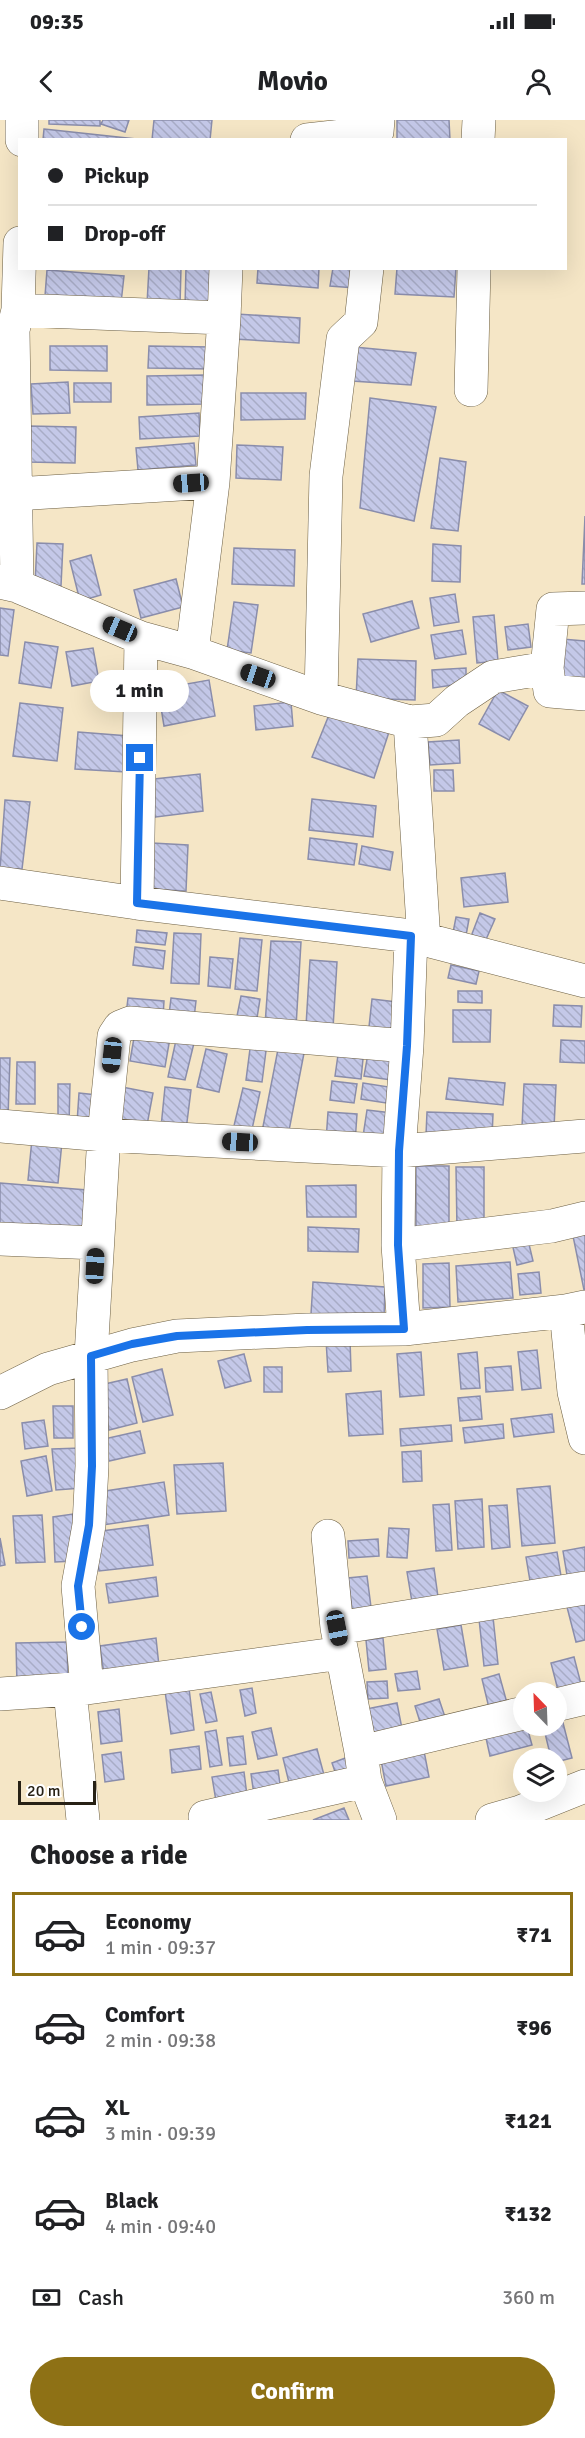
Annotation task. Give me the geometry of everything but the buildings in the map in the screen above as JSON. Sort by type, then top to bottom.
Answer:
[{"type":"street","points":[[22,120],[22,138]]},
{"type":"street","points":[[477,138],[479,120]]},
{"type":"street","points":[[323,138],[377,131]]},
{"type":"street","points":[[18,259],[10,323],[15,494],[9,584],[141,638],[192,652],[321,698],[410,722],[436,720],[493,677],[547,668]]},
{"type":"street","points":[[192,652],[213,482],[225,270]]},
{"type":"street","points":[[321,698],[326,476],[343,339],[361,322],[367,270]]},
{"type":"street","points":[[471,390],[474,270]]},
{"type":"street","points":[[10,323],[224,318]]},
{"type":"street","points":[[15,494],[213,482]]},
{"type":"street","points":[[585,608],[553,609],[547,668],[550,692],[585,694]]},
{"type":"street","points":[[137,903],[141,638]]},
{"type":"street","points":[[404,1329],[398,1245],[399,1151],[417,939],[410,722]]},
{"type":"street","points":[[0,883],[417,939],[585,981]]},
{"type":"street","points":[[83,1820],[78,1586],[89,1525],[92,1466],[91,1356],[104,1135],[114,1036],[120,1027],[130,1023],[407,1046]]},
{"type":"street","points":[[0,1126],[104,1135],[399,1151],[585,1136]]},
{"type":"street","points":[[398,1245],[552,1226],[585,1218]]},
{"type":"street","points":[[0,1239],[97,1243]]},
{"type":"street","points":[[0,1393],[48,1369],[132,1344],[177,1336],[307,1330],[404,1329],[576,1309],[579,1390],[585,1438]]},
{"type":"street","points":[[328,1536],[340,1640],[363,1767],[380,1820]]},
{"type":"street","points":[[0,1694],[79,1689],[340,1640],[585,1588]]},
{"type":"street","points":[[567,1702],[585,1698]]},
{"type":"street","points":[[206,1816],[513,1717]]},
{"type":"street","points":[[492,1820],[520,1812],[585,1786]]},
{"type":"route","points":[[82,1627],[78,1586],[89,1525],[92,1466],[91,1356],[132,1344],[177,1336],[307,1330],[404,1329],[398,1245],[399,1151],[407,1046],[411,936],[137,903],[140,758]]}]
